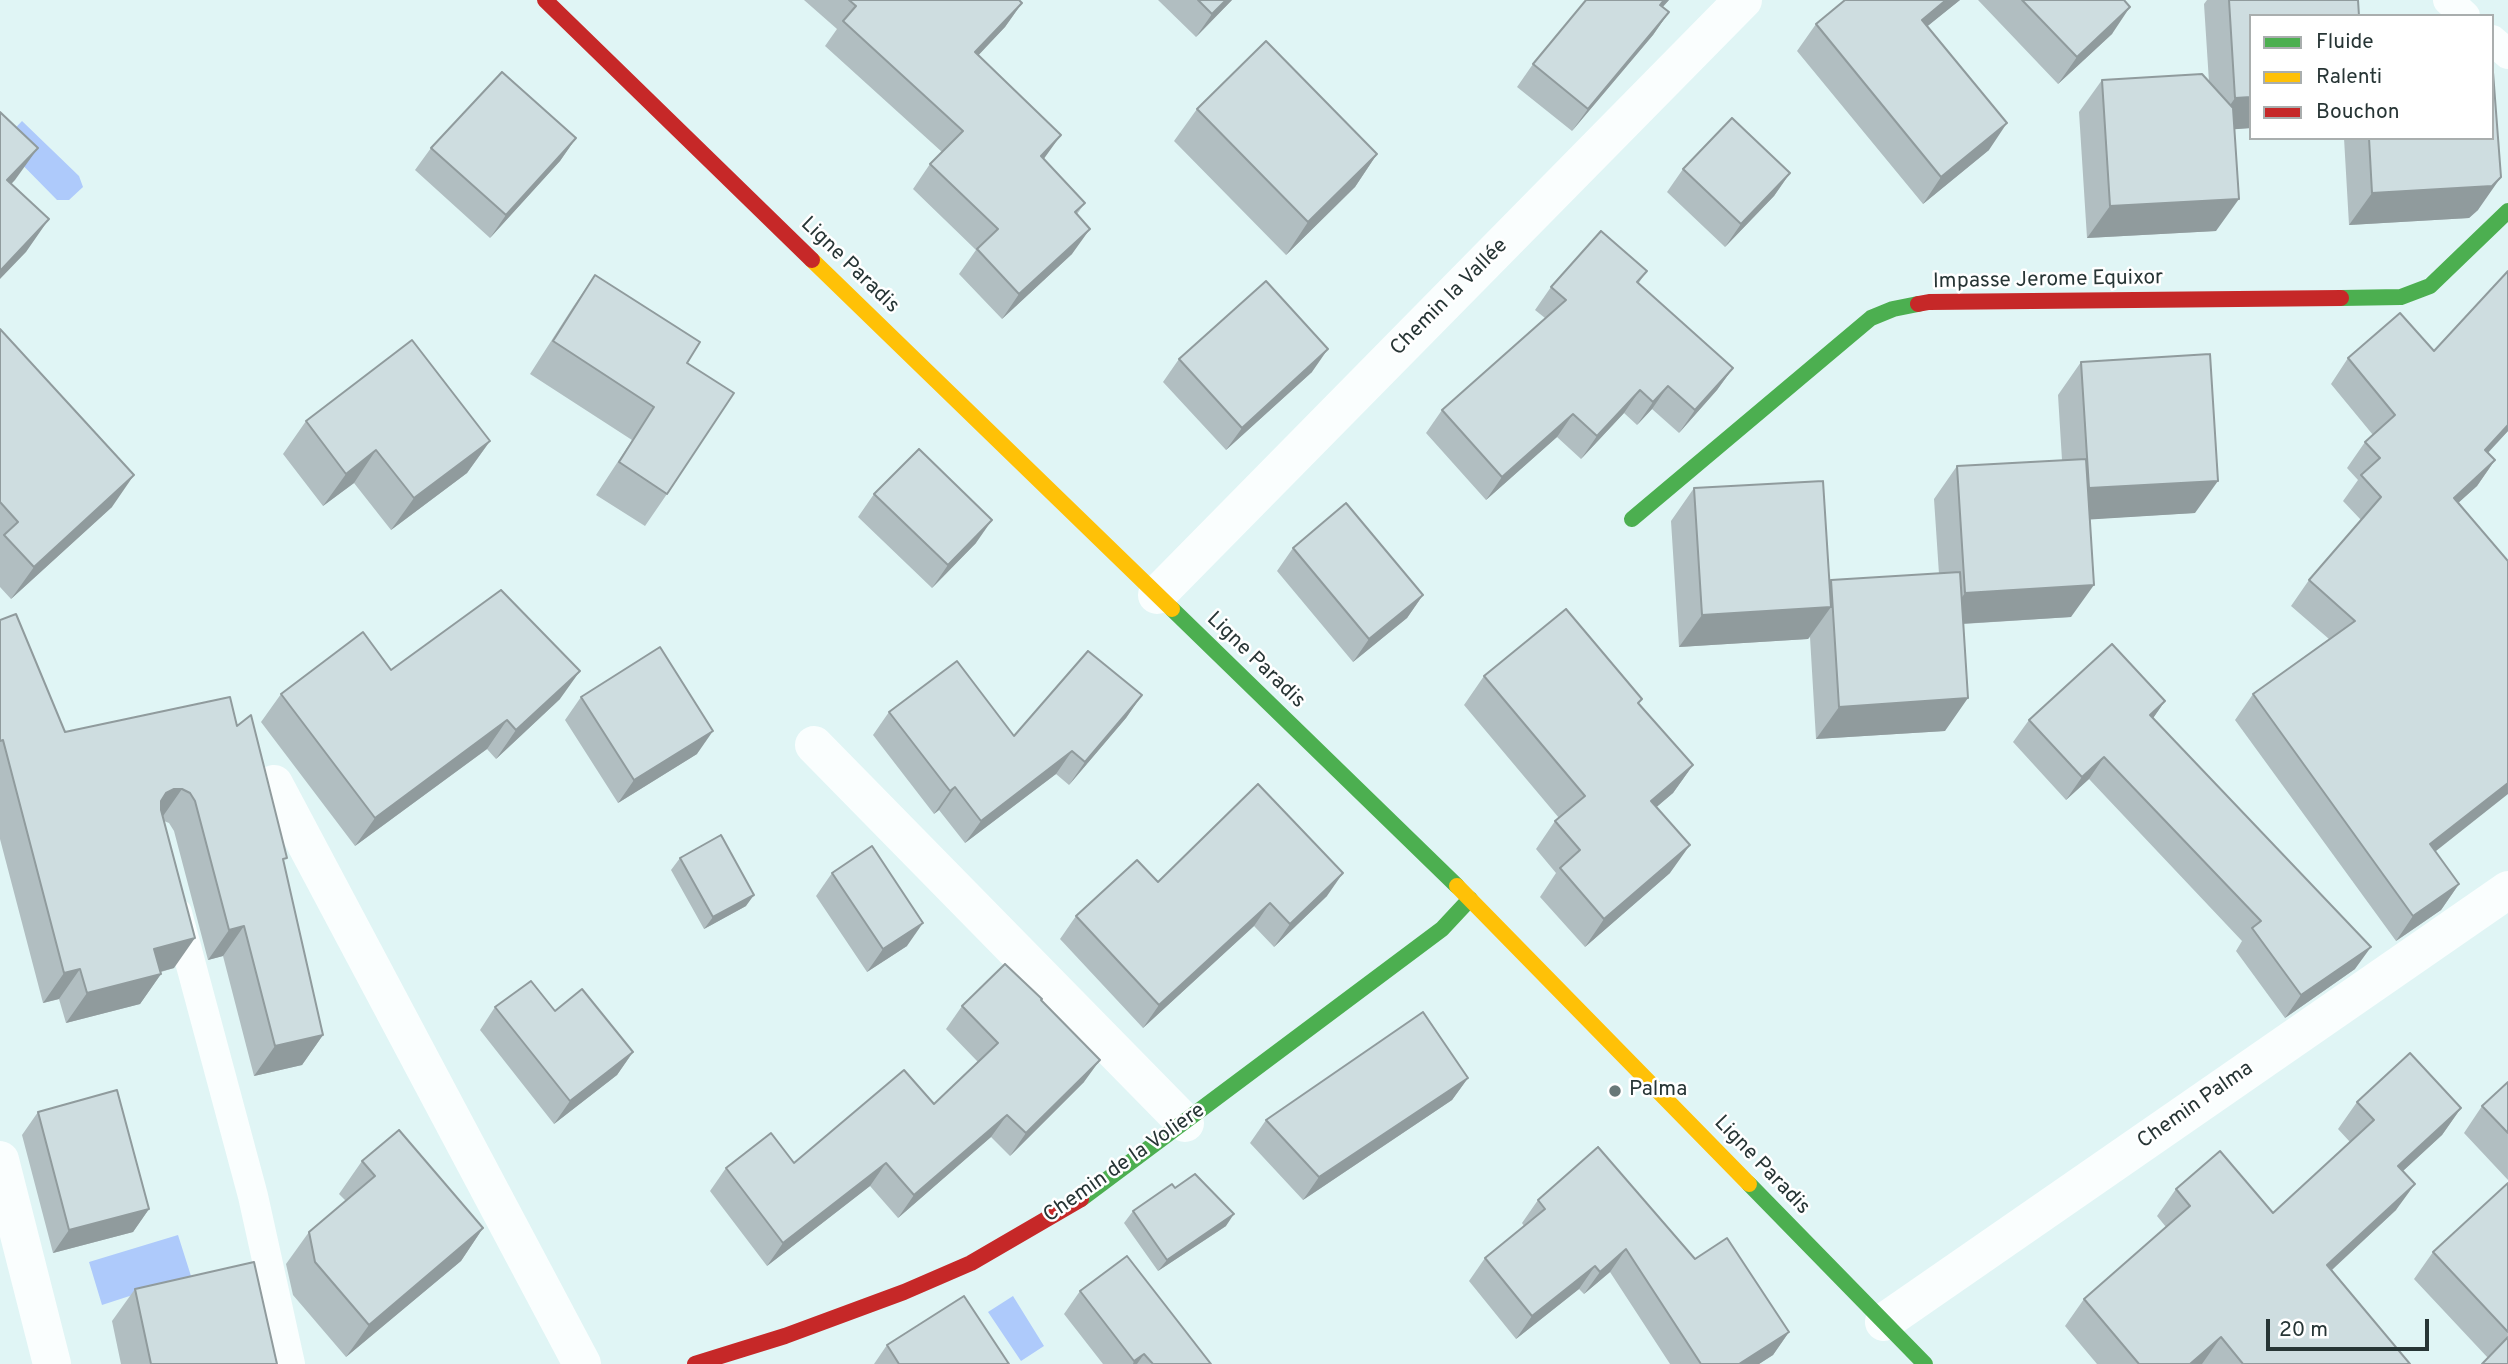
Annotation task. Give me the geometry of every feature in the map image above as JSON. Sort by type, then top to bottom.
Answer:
[{"type":"main road","name":"Ligne Paradis","points":[[545,0],[1470,899],[1925,1364]]},
{"type":"main road","name":"Impasse Jerome Equixor","points":[[1632,519],[1871,318],[1893,309],[1928,302],[2401,297],[2430,286],[2508,211]]},
{"type":"main road","name":"Chemin de la Voliere","points":[[695,1364],[785,1336],[904,1292],[971,1263],[1088,1195],[1442,929],[1470,899]]},
{"type":"street","name":"Chemin la Vallée","points":[[1157,595],[1743,0]]},
{"type":"street","points":[[814,745],[1185,1123]]},
{"type":"street","points":[[274,784],[582,1364]]},
{"type":"street","name":"Chemin Palma","points":[[1884,1322],[2508,890]]},
{"type":"street","points":[[0,1160],[51,1364]]},
{"type":"lane","points":[[2448,0],[2463,14]]},
{"type":"lane","points":[[2494,42],[2508,54]]},
{"type":"lane","points":[[171,890],[253,1196],[290,1364]]},
{"type":"water","points":[[22,121],[79,176],[83,187],[69,200],[57,200],[1,143]]},
{"type":"water","points":[[178,1235],[191,1276],[102,1305],[89,1262]]},
{"type":"water","points":[[1013,1296],[1044,1346],[1021,1361],[988,1312]]},
{"type":"building","points":[[849,0],[1019,0],[1022,3],[975,52],[1061,135],[1041,156],[1085,203],[1075,212],[1090,229],[1019,294],[977,249],[998,229],[930,164],[963,131],[843,21],[856,6]]},
{"type":"building","points":[[1198,0],[1226,0],[1212,14]]},
{"type":"building","points":[[1586,0],[1664,0],[1660,5],[1669,12],[1588,109],[1533,64]]},
{"type":"building","points":[[1845,0],[1946,0],[1922,20],[2007,123],[1941,177],[1816,24]]},
{"type":"building","points":[[2022,0],[2124,0],[2130,7],[2077,57]]},
{"type":"building","points":[[2229,0],[2358,0],[2359,14],[2249,14],[2249,97],[2235,98]]},
{"type":"building","points":[[1266,41],[1377,154],[1308,222],[1197,109]]},
{"type":"building","points":[[502,72],[576,138],[506,215],[431,148]]},
{"type":"building","points":[[2202,74],[2233,108],[2239,199],[2110,206],[2102,80]]},
{"type":"building","points":[[2494,85],[2501,177],[2492,186],[2372,193],[2369,140],[2494,140]]},
{"type":"building","points":[[0,112],[38,148],[7,180],[49,219],[0,271]]},
{"type":"building","points":[[1732,118],[1790,173],[1741,224],[1683,169]]},
{"type":"building","points":[[1601,231],[1647,271],[1637,282],[1733,368],[1695,410],[1668,386],[1653,402],[1640,390],[1597,436],[1573,414],[1502,477],[1442,410],[1566,300],[1551,287]]},
{"type":"building","points":[[2508,271],[2508,425],[2485,450],[2495,460],[2454,498],[2508,561],[2508,783],[2430,844],[2459,884],[2413,916],[2253,694],[2355,621],[2309,580],[2381,497],[2361,475],[2380,458],[2365,442],[2395,415],[2348,358],[2400,313],[2434,351]]},
{"type":"building","points":[[595,275],[700,342],[687,363],[734,393],[667,494],[619,462],[654,407],[553,341]]},
{"type":"building","points":[[1266,281],[1328,349],[1242,428],[1179,359]]},
{"type":"building","points":[[0,329],[134,475],[34,567],[4,535],[18,522],[0,502]]},
{"type":"building","points":[[412,340],[490,441],[414,498],[376,450],[346,474],[306,421]]},
{"type":"building","points":[[2210,354],[2218,481],[2089,488],[2081,362]]},
{"type":"building","points":[[919,449],[992,520],[948,565],[874,494]]},
{"type":"building","points":[[2086,459],[2094,585],[1965,593],[1957,466]]},
{"type":"building","points":[[1823,481],[1831,607],[1702,615],[1694,488]]},
{"type":"building","points":[[1346,503],[1423,595],[1369,639],[1293,548]]},
{"type":"building","points":[[1960,572],[1968,698],[1839,707],[1831,580]]},
{"type":"building","points":[[501,590],[580,671],[516,730],[507,720],[375,818],[281,694],[363,632],[391,670]]},
{"type":"building","points":[[1566,609],[1642,699],[1638,703],[1693,765],[1651,801],[1690,845],[1604,919],[1560,868],[1580,850],[1555,821],[1585,796],[1484,676]]},
{"type":"building","points":[[16,614],[65,732],[230,697],[237,726],[251,715],[287,858],[283,859],[323,1035],[275,1046],[244,926],[229,930],[195,801],[190,793],[182,789],[166,793],[161,801],[161,810],[195,938],[154,949],[161,974],[87,993],[80,969],[64,973],[3,740],[0,741],[0,620]]},
{"type":"building","points":[[2112,644],[2165,701],[2150,715],[2371,947],[2301,995],[2252,928],[2261,921],[2104,757],[2082,777],[2029,720]]},
{"type":"building","points":[[660,647],[713,731],[634,780],[581,697]]},
{"type":"building","points":[[1088,651],[1142,695],[1085,762],[1072,751],[981,821],[955,787],[950,791],[889,712],[957,661],[1014,736]]},
{"type":"building","points":[[1258,784],[1343,873],[1290,924],[1270,903],[1159,1005],[1076,916],[1137,860],[1158,882]]},
{"type":"building","points":[[721,835],[754,895],[713,917],[680,858]]},
{"type":"building","points":[[872,846],[923,923],[883,949],[832,873]]},
{"type":"building","points":[[1005,964],[1100,1060],[1026,1133],[1007,1115],[914,1195],[886,1163],[783,1243],[726,1168],[771,1133],[794,1163],[904,1070],[934,1104],[998,1043],[962,1006]]},
{"type":"building","points":[[531,981],[555,1011],[582,989],[633,1052],[570,1101],[495,1007]]},
{"type":"building","points":[[1423,1012],[1468,1078],[1319,1177],[1266,1120]]},
{"type":"building","points":[[2410,1053],[2461,1108],[2398,1166],[2415,1184],[2327,1265],[2410,1364],[2243,1364],[2221,1337],[2190,1364],[2139,1364],[2084,1299],[2190,1206],[2176,1189],[2220,1151],[2273,1213],[2374,1120],[2357,1102]]},
{"type":"building","points":[[2508,1082],[2508,1133],[2482,1106]]},
{"type":"building","points":[[117,1090],[149,1209],[69,1230],[38,1112]]},
{"type":"building","points":[[399,1130],[483,1228],[369,1325],[315,1262],[309,1232],[375,1176],[362,1161]]},
{"type":"building","points":[[1598,1147],[1695,1259],[1727,1238],[1789,1332],[1739,1364],[1701,1364],[1626,1249],[1600,1272],[1595,1266],[1532,1316],[1485,1258],[1545,1209],[1538,1200]]},
{"type":"building","points":[[1195,1174],[1234,1214],[1167,1260],[1133,1211],[1172,1184],[1175,1188]]},
{"type":"building","points":[[2508,1183],[2508,1332],[2433,1252]]},
{"type":"building","points":[[1127,1256],[1211,1364],[1153,1364],[1144,1354],[1134,1361],[1080,1291]]},
{"type":"building","points":[[254,1262],[277,1364],[151,1364],[135,1289]]},
{"type":"building","points":[[964,1296],[1009,1364],[899,1364],[887,1345]]},
{"type":"building","points":[[2508,1337],[2508,1364],[2482,1364]]},
{"type":"traffic: fast","points":[[2341,298],[2401,297],[2430,286],[2508,211]]},
{"type":"traffic: fast","points":[[1632,519],[1871,318],[1893,309],[1918,304]]},
{"type":"traffic: fast","points":[[1172,609],[1457,886]]},
{"type":"traffic: fast","points":[[1081,1199],[1442,929],[1470,899]]},
{"type":"traffic: fast","points":[[1749,1184],[1925,1364]]},
{"type":"traffic: slow","points":[[812,260],[1172,609]]},
{"type":"traffic: slow","points":[[1457,886],[1749,1184]]},
{"type":"traffic: jam","points":[[545,0],[812,260]]},
{"type":"traffic: jam","points":[[1918,304],[2341,298]]},
{"type":"traffic: jam","points":[[695,1364],[785,1336],[904,1292],[971,1263],[1081,1199]]},
{"type":"place","name":"Palma","points":[[1615,1091]]}]
